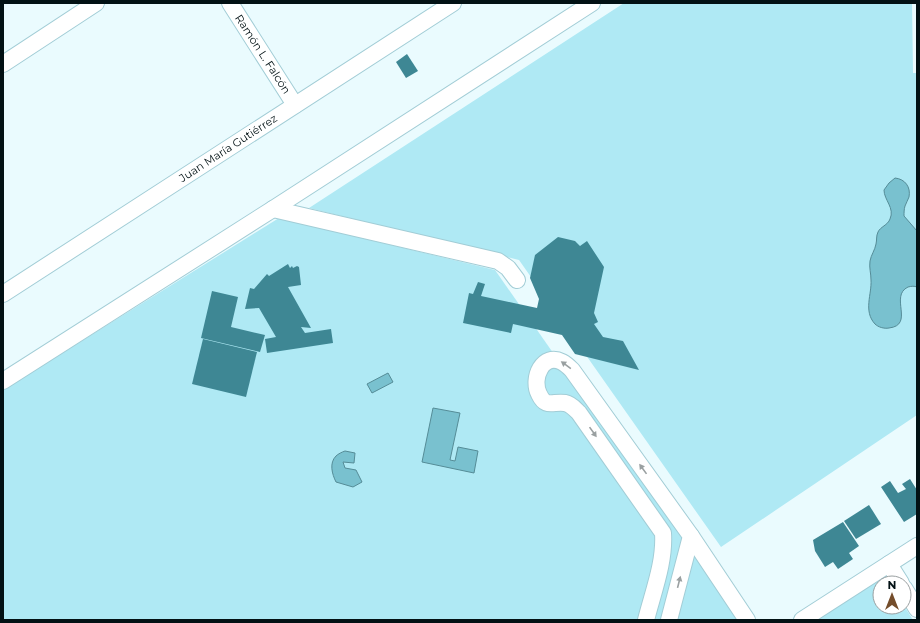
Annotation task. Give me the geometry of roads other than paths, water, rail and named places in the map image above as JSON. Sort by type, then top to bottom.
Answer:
[{"type":"street","points":[[3,64],[96,3]]},
{"type":"street","name":"Ramón L. Falcón","points":[[230,3],[296,105]]},
{"type":"street","name":"Juan María Gutiérrez","points":[[3,294],[453,3]]},
{"type":"street","points":[[3,381],[592,3]]},
{"type":"street","points":[[273,209],[498,261],[508,268],[517,280]]},
{"type":"street","points":[[646,620],[664,544],[663,533],[579,413],[572,406],[564,403],[549,404],[538,394],[536,378],[541,366],[549,361],[555,360],[562,362],[572,370],[691,536],[747,620]]},
{"type":"street","points":[[669,620],[691,536]]},
{"type":"street","points":[[802,620],[917,546]]},
{"type":"street","points":[[889,564],[896,575]]}]
